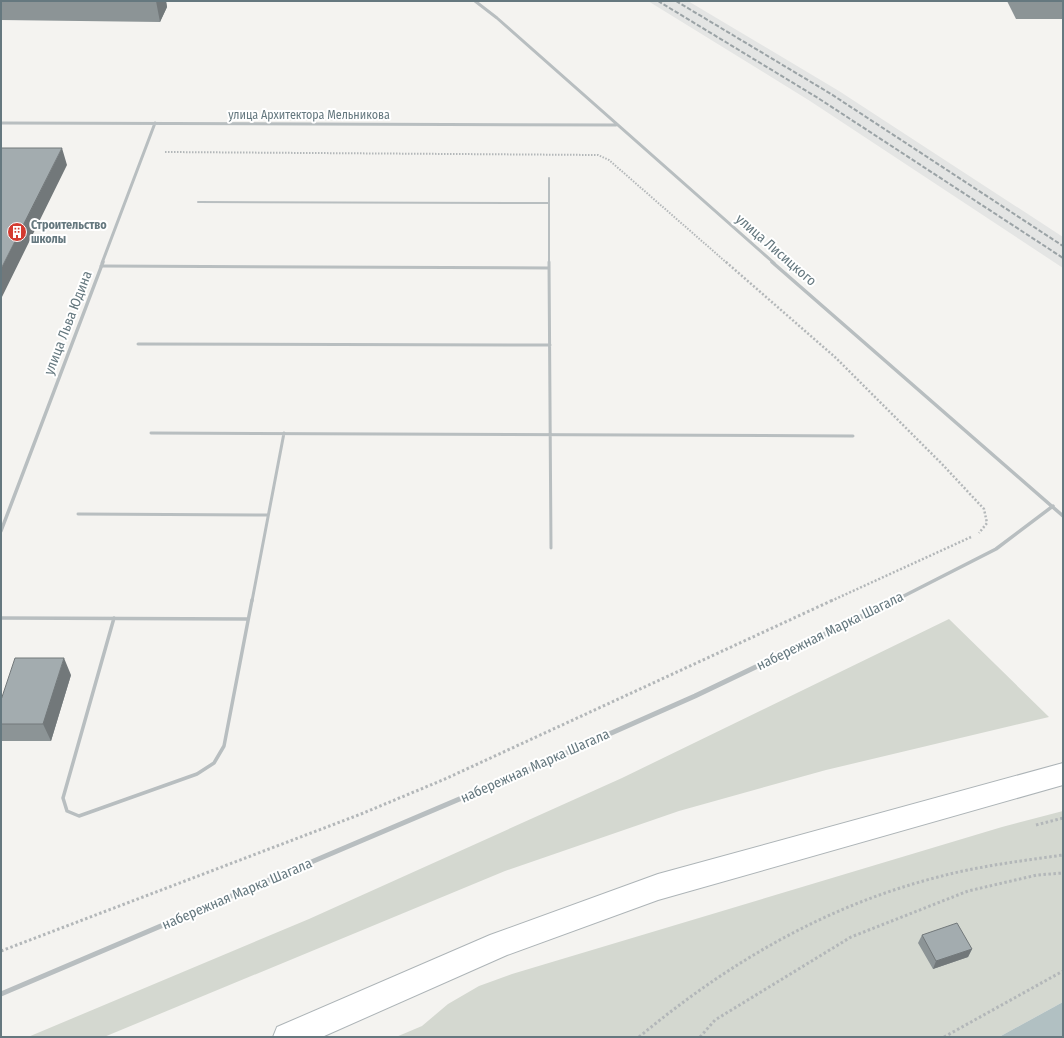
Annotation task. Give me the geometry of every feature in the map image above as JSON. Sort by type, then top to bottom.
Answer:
[{"type":"main road","points":[[288,1037],[500,944],[658,887],[1063,774]]},
{"type":"street","name":"улица Лисицкого","points":[[475,1],[498,18],[616,125],[1063,516]]},
{"type":"street","name":"улица Архитектора Мельникова","points":[[1,123],[616,125]]},
{"type":"street","name":"улица Льва Юдина","points":[[1,531],[155,123]]},
{"type":"street","name":"набережная Марка Шагала","points":[[1,994],[530,770],[695,696],[893,602],[996,549],[1053,506]]},
{"type":"lane","points":[[549,178],[551,548]]},
{"type":"lane","points":[[198,202],[549,203]]},
{"type":"lane","points":[[101,266],[549,268]]},
{"type":"lane","points":[[138,344],[550,345]]},
{"type":"lane","points":[[151,433],[853,436]]},
{"type":"lane","points":[[114,618],[64,798],[67,811],[79,816],[197,774],[208,768],[218,759],[224,746],[284,433]]},
{"type":"lane","points":[[78,514],[268,515]]},
{"type":"lane","points":[[1,618],[248,619]]},
{"type":"path","points":[[1036,825],[1063,818]]},
{"type":"path","points":[[639,1037],[658,1020],[718,976],[784,937],[868,899],[935,878],[986,866],[1063,856]]},
{"type":"path","points":[[700,1037],[715,1020],[851,937],[968,891],[1038,875],[1063,873]]},
{"type":"path","points":[[944,1037],[1063,971]]},
{"type":"shaded area","points":[[648,1],[688,1],[839,91],[1063,237],[1063,268],[810,101]]},
{"type":"shaded area","points":[[949,619],[1049,717],[826,770],[679,811],[505,871],[104,1037],[28,1037],[309,919],[622,778]]},
{"type":"shaded area","points":[[1063,811],[1063,1002],[999,1037],[396,1037],[422,1026],[448,1004],[479,986],[512,974],[1002,827]]},
{"type":"shaded area","points":[[1063,1002],[1063,1037],[999,1037]]},
{"type":"building","name":"Строительство школы","points":[[1,148],[62,148],[1,269]]},
{"type":"building","points":[[15,658],[64,658],[43,724],[1,724],[1,700]]},
{"type":"building","points":[[957,923],[972,949],[936,961],[922,935]]},
{"type":"railway","points":[[658,1],[818,98],[1063,258]]},
{"type":"railway","points":[[676,1],[831,94],[1063,246]]},
{"type":"place","name":"Строительство школы","points":[[17,232]]}]
